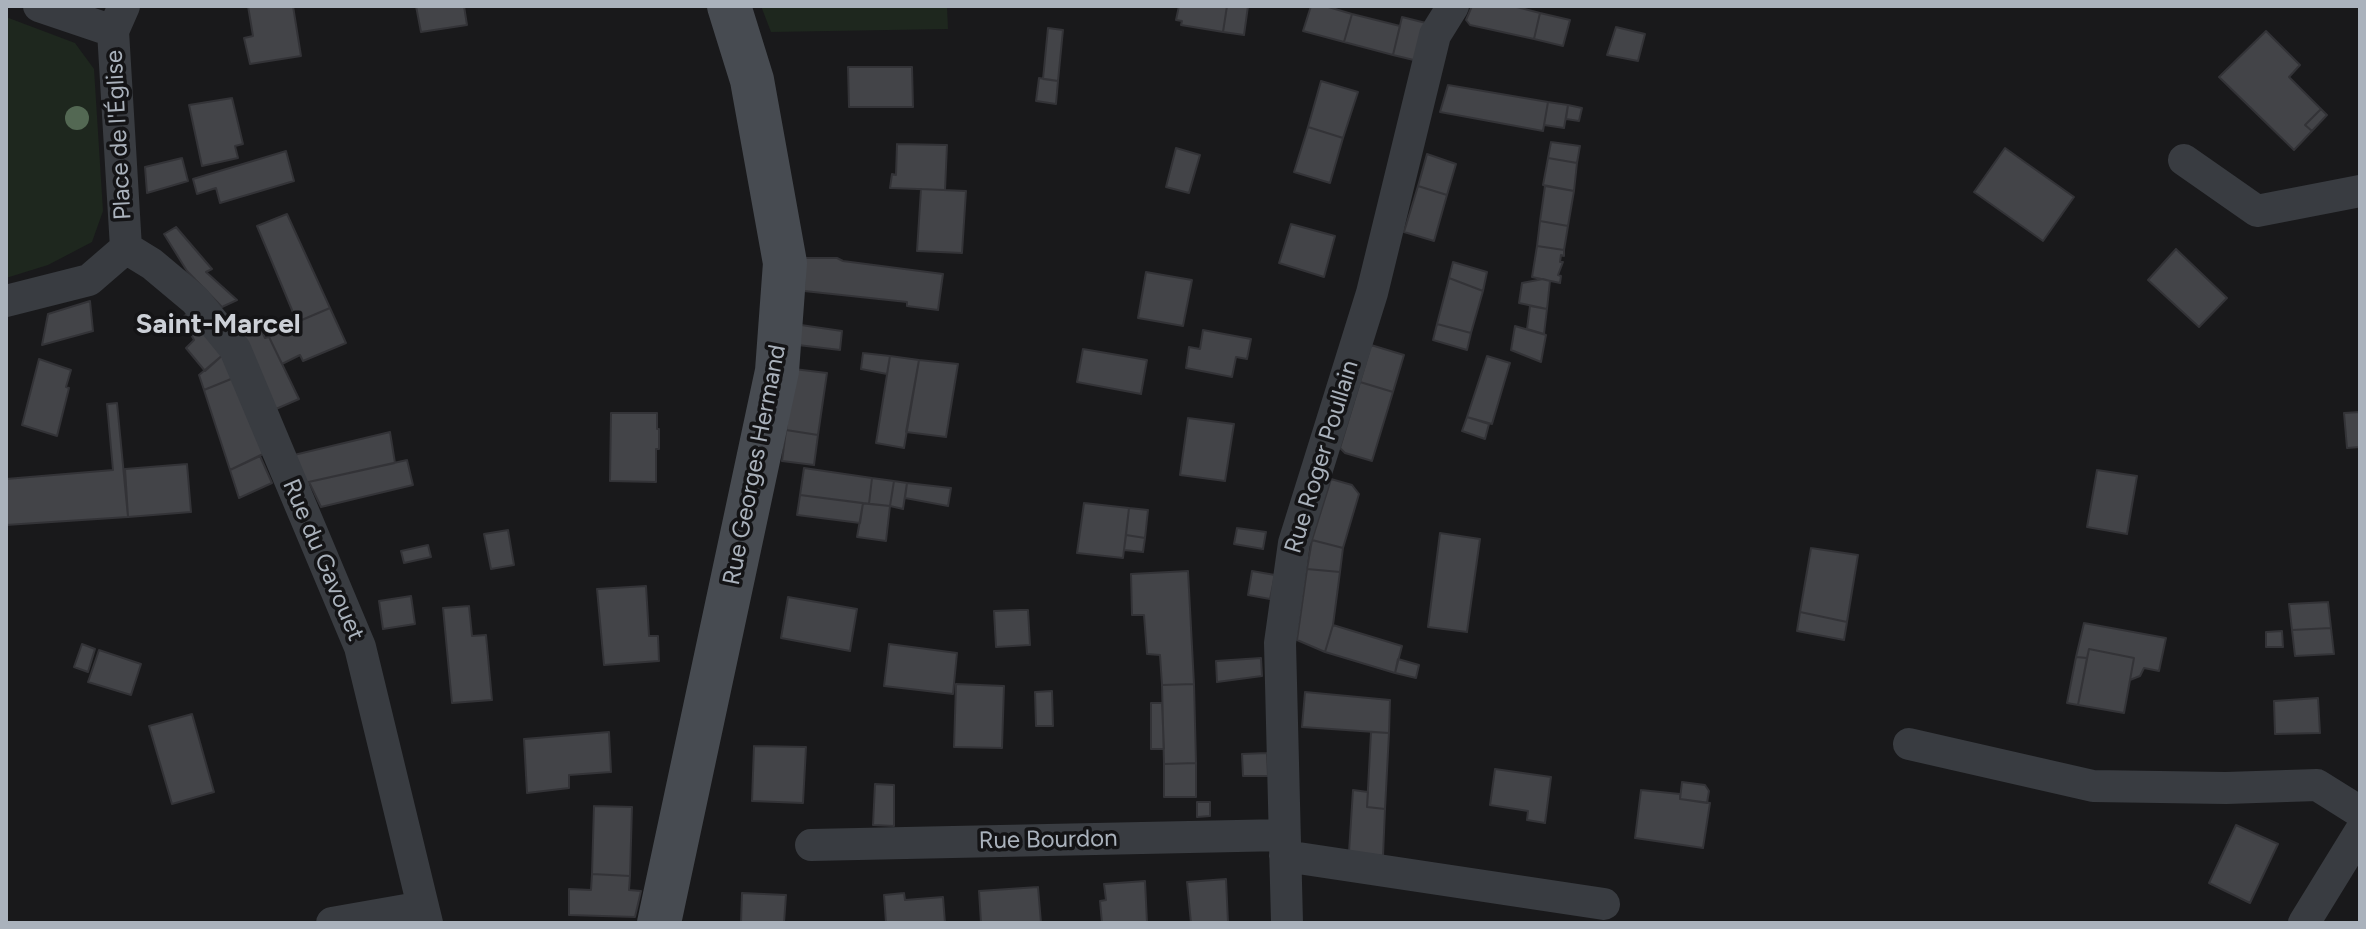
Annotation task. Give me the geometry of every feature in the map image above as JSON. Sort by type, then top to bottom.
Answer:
[{"type":"street","points":[[39,6],[118,19]]},
{"type":"street","name":"Rue Georges Hermand","points":[[659,923],[779,356],[785,263],[752,80],[729,6]]},
{"type":"street","name":"Rue Roger Poullain","points":[[1287,923],[1280,643],[1294,543],[1372,293],[1435,35],[1453,6]]},
{"type":"street","name":"Place de l'Église","points":[[6,301],[89,280],[126,248],[118,19]]},
{"type":"street","points":[[2184,160],[2257,211],[2360,191]]},
{"type":"street","name":"Rue du Gavouet","points":[[126,248],[152,264],[195,300],[235,349],[360,647],[425,915]]},
{"type":"street","points":[[1909,744],[2093,786],[2226,788],[2317,785],[2360,812]]},
{"type":"street","points":[[2304,923],[2360,832]]},
{"type":"street","name":"Rue Bourdon","points":[[811,845],[1284,846],[1604,904]]},
{"type":"street","points":[[332,923],[425,915]]},
{"type":"shaded area","points":[[761,6],[947,6],[948,29],[771,32]]},
{"type":"shaded area","points":[[6,17],[75,43],[94,69],[103,211],[92,242],[48,265],[6,278]]},
{"type":"building","points":[[248,6],[293,6],[301,56],[250,64],[244,38],[253,36]]},
{"type":"building","points":[[416,6],[464,6],[467,25],[421,32]]},
{"type":"building","points":[[1179,6],[1227,6],[1223,32],[1181,25],[1182,21],[1176,20]]},
{"type":"building","points":[[1227,6],[1248,6],[1244,35],[1223,32]]},
{"type":"building","points":[[1311,6],[1325,6],[1352,14],[1344,42],[1303,31]]},
{"type":"building","points":[[1472,6],[1513,6],[1540,13],[1534,39],[1470,25],[1466,20]]},
{"type":"building","points":[[1540,13],[1570,20],[1563,46],[1534,39]]},
{"type":"building","points":[[1352,14],[1400,26],[1393,55],[1344,42]]},
{"type":"building","points":[[1402,17],[1438,26],[1426,63],[1393,55]]},
{"type":"building","points":[[1616,27],[1645,34],[1638,61],[1607,55]]},
{"type":"building","points":[[1048,28],[1063,30],[1058,81],[1043,79]]},
{"type":"building","points":[[2266,31],[2300,65],[2289,77],[2321,109],[2305,125],[2312,131],[2294,150],[2219,77]]},
{"type":"building","points":[[848,67],[912,67],[913,107],[849,107]]},
{"type":"building","points":[[1039,78],[1058,81],[1056,104],[1036,101]]},
{"type":"building","points":[[1321,81],[1358,92],[1343,138],[1308,127]]},
{"type":"building","points":[[1448,85],[1548,102],[1543,131],[1440,112]]},
{"type":"building","points":[[232,98],[243,144],[235,146],[238,158],[202,166],[189,105]]},
{"type":"building","points":[[1548,102],[1568,105],[1564,128],[1544,125]]},
{"type":"building","points":[[1568,105],[1582,108],[1579,121],[1566,119]]},
{"type":"building","points":[[2321,109],[2327,115],[2312,131],[2305,125]]},
{"type":"building","points":[[1308,127],[1343,138],[1330,183],[1294,172]]},
{"type":"building","points":[[1551,142],[1580,146],[1577,163],[1548,158]]},
{"type":"building","points":[[897,144],[947,145],[945,190],[890,188],[892,174],[896,175]]},
{"type":"building","points":[[1176,148],[1200,155],[1189,193],[1166,187]]},
{"type":"building","points":[[2005,148],[2074,197],[2043,241],[1974,192]]},
{"type":"building","points":[[286,151],[294,181],[220,203],[216,188],[197,194],[193,179]]},
{"type":"building","points":[[1427,154],[1456,164],[1447,195],[1418,186]]},
{"type":"building","points":[[182,158],[188,181],[147,193],[145,167]]},
{"type":"building","points":[[1548,158],[1577,163],[1574,191],[1543,185]]},
{"type":"building","points":[[1418,186],[1447,195],[1434,241],[1404,232]]},
{"type":"building","points":[[1545,186],[1574,191],[1568,226],[1540,221]]},
{"type":"building","points":[[921,189],[966,191],[962,253],[917,251]]},
{"type":"building","points":[[287,214],[330,308],[297,322],[257,226]]},
{"type":"building","points":[[1540,221],[1568,226],[1564,250],[1537,246]]},
{"type":"building","points":[[1291,224],[1335,236],[1324,277],[1279,263]]},
{"type":"building","points":[[176,227],[212,269],[206,272],[237,300],[222,307],[187,271],[164,234]]},
{"type":"building","points":[[1537,246],[1564,250],[1558,275],[1561,276],[1560,283],[1532,277]]},
{"type":"building","points":[[2176,249],[2227,298],[2199,327],[2148,280]]},
{"type":"building","points":[[805,258],[837,258],[943,274],[938,310],[907,306],[907,302],[804,291]]},
{"type":"building","points":[[1453,262],[1487,272],[1483,291],[1449,278]]},
{"type":"building","points":[[1146,272],[1192,280],[1183,326],[1138,318]]},
{"type":"building","points":[[1449,278],[1483,291],[1471,333],[1437,324]]},
{"type":"building","points":[[1543,279],[1550,281],[1547,309],[1519,303],[1522,283]]},
{"type":"building","points":[[90,301],[93,331],[42,345],[48,314]]},
{"type":"building","points":[[1530,306],[1547,309],[1544,334],[1527,329]]},
{"type":"building","points":[[330,308],[346,343],[303,361],[300,355],[282,364],[269,337],[285,328],[289,334],[301,327],[297,322]]},
{"type":"building","points":[[193,309],[225,353],[205,371],[186,348],[194,340],[182,318]]},
{"type":"building","points":[[255,317],[265,338],[269,337],[299,399],[276,409],[236,329]]},
{"type":"building","points":[[297,322],[301,327],[289,334],[285,328]]},
{"type":"building","points":[[1437,324],[1471,333],[1467,350],[1433,340]]},
{"type":"building","points":[[801,325],[842,331],[840,350],[798,345]]},
{"type":"building","points":[[1515,326],[1546,335],[1541,362],[1511,350]]},
{"type":"building","points":[[1203,330],[1251,339],[1247,359],[1236,357],[1232,377],[1186,368],[1189,347],[1200,349]]},
{"type":"building","points":[[1371,345],[1404,355],[1393,392],[1360,382]]},
{"type":"building","points":[[1083,349],[1147,360],[1141,394],[1077,382]]},
{"type":"building","points":[[225,353],[236,377],[204,390],[199,375]]},
{"type":"building","points":[[863,353],[890,356],[887,374],[861,369]]},
{"type":"building","points":[[890,356],[919,360],[904,448],[876,443]]},
{"type":"building","points":[[1487,356],[1510,363],[1492,424],[1467,417]]},
{"type":"building","points":[[39,359],[71,370],[57,436],[22,425]]},
{"type":"building","points":[[919,360],[958,364],[946,437],[906,432]]},
{"type":"building","points":[[794,369],[827,373],[818,435],[786,430]]},
{"type":"building","points":[[236,377],[263,454],[230,470],[204,390]]},
{"type":"building","points":[[1360,382],[1393,392],[1372,461],[1345,453],[1340,448]]},
{"type":"building","points":[[117,403],[128,517],[6,525],[6,479],[113,470],[107,404]]},
{"type":"building","points":[[2360,412],[2360,447],[2347,448],[2344,413]]},
{"type":"building","points":[[611,413],[657,413],[659,449],[656,449],[656,482],[610,481]]},
{"type":"building","points":[[1467,417],[1489,424],[1485,439],[1462,431]]},
{"type":"building","points":[[1188,418],[1234,424],[1225,481],[1180,475]]},
{"type":"building","points":[[786,430],[818,435],[814,465],[782,461]]},
{"type":"building","points":[[390,432],[395,463],[304,483],[294,455]]},
{"type":"building","points":[[260,456],[272,483],[239,498],[230,470]]},
{"type":"building","points":[[407,460],[413,485],[321,507],[310,484],[304,483]]},
{"type":"building","points":[[187,464],[191,512],[128,517],[125,469]]},
{"type":"building","points":[[804,468],[872,478],[869,504],[800,495]]},
{"type":"building","points":[[2097,470],[2137,476],[2127,534],[2087,527]]},
{"type":"building","points":[[872,478],[894,481],[890,506],[869,504]]},
{"type":"building","points":[[1331,479],[1352,485],[1359,494],[1343,548],[1312,540]]},
{"type":"building","points":[[894,481],[907,483],[903,509],[890,506]]},
{"type":"building","points":[[907,483],[951,488],[948,506],[905,498]]},
{"type":"building","points":[[800,495],[863,503],[860,523],[797,515]]},
{"type":"building","points":[[863,503],[890,506],[886,541],[857,537]]},
{"type":"building","points":[[1084,503],[1129,508],[1123,558],[1077,553]]},
{"type":"building","points":[[1129,508],[1148,510],[1145,538],[1126,535]]},
{"type":"building","points":[[1237,528],[1266,532],[1263,549],[1234,544]]},
{"type":"building","points":[[508,530],[514,565],[491,569],[484,534]]},
{"type":"building","points":[[1440,533],[1480,539],[1467,632],[1428,627]]},
{"type":"building","points":[[1126,535],[1145,538],[1143,552],[1124,550]]},
{"type":"building","points":[[1312,540],[1343,548],[1340,572],[1307,569]]},
{"type":"building","points":[[428,545],[431,557],[404,563],[401,551]]},
{"type":"building","points":[[1811,548],[1858,555],[1847,622],[1800,612]]},
{"type":"building","points":[[1307,569],[1340,572],[1333,625],[1325,652],[1297,640]]},
{"type":"building","points":[[1188,571],[1194,684],[1162,685],[1160,655],[1147,654],[1144,615],[1132,615],[1131,574]]},
{"type":"building","points":[[1252,571],[1275,575],[1270,599],[1248,595]]},
{"type":"building","points":[[646,586],[649,636],[658,636],[659,661],[604,665],[597,589]]},
{"type":"building","points":[[411,596],[415,624],[383,629],[379,601]]},
{"type":"building","points":[[788,597],[857,609],[850,651],[781,638]]},
{"type":"building","points":[[2328,602],[2331,628],[2292,630],[2289,604]]},
{"type":"building","points":[[469,606],[472,636],[486,635],[492,700],[452,703],[443,608]]},
{"type":"building","points":[[1028,610],[1030,645],[996,647],[994,611]]},
{"type":"building","points":[[1800,612],[1847,622],[1844,640],[1797,631]]},
{"type":"building","points":[[2084,623],[2166,638],[2159,671],[2144,668],[2140,676],[2130,680],[2134,658],[2089,649],[2087,658],[2076,657]]},
{"type":"building","points":[[1333,625],[1402,646],[1395,673],[1325,652]]},
{"type":"building","points":[[2331,628],[2334,654],[2295,656],[2292,630]]},
{"type":"building","points":[[2282,631],[2283,647],[2266,647],[2266,632]]},
{"type":"building","points":[[82,644],[95,649],[88,672],[74,667]]},
{"type":"building","points":[[889,644],[957,653],[953,694],[884,686]]},
{"type":"building","points":[[2089,649],[2134,658],[2124,713],[2078,705]]},
{"type":"building","points":[[99,650],[141,664],[131,695],[88,682]]},
{"type":"building","points":[[2076,657],[2087,658],[2078,705],[2067,703]]},
{"type":"building","points":[[1261,658],[1262,676],[1217,682],[1216,661]]},
{"type":"building","points":[[1398,659],[1419,665],[1416,678],[1395,673]]},
{"type":"building","points":[[956,684],[1004,686],[1002,748],[954,747]]},
{"type":"building","points":[[1194,684],[1196,763],[1164,764],[1162,685]]},
{"type":"building","points":[[1052,691],[1053,726],[1036,726],[1035,692]]},
{"type":"building","points":[[1305,692],[1390,700],[1389,733],[1302,727]]},
{"type":"building","points":[[2318,698],[2320,733],[2275,734],[2274,701]]},
{"type":"building","points":[[1151,703],[1162,703],[1164,749],[1151,749]]},
{"type":"building","points":[[192,714],[214,792],[172,804],[149,726]]},
{"type":"building","points":[[609,732],[611,772],[569,775],[569,788],[527,793],[524,739]]},
{"type":"building","points":[[1371,732],[1389,733],[1385,809],[1367,807]]},
{"type":"building","points":[[754,746],[806,747],[803,803],[752,801]]},
{"type":"building","points":[[1267,753],[1268,776],[1243,776],[1242,754]]},
{"type":"building","points":[[1196,763],[1196,797],[1164,797],[1164,764]]},
{"type":"building","points":[[1495,769],[1551,777],[1545,823],[1527,820],[1528,811],[1490,805]]},
{"type":"building","points":[[1682,782],[1705,785],[1709,791],[1707,803],[1680,799]]},
{"type":"building","points":[[875,784],[894,785],[894,826],[873,825]]},
{"type":"building","points":[[1353,790],[1368,792],[1367,807],[1385,809],[1383,856],[1349,852]]},
{"type":"building","points":[[1641,790],[1680,794],[1680,799],[1710,803],[1703,848],[1635,838]]},
{"type":"building","points":[[1197,802],[1210,802],[1210,816],[1197,817]]},
{"type":"building","points":[[594,806],[632,807],[630,876],[592,874]]},
{"type":"building","points":[[2236,825],[2278,844],[2250,903],[2209,883]]},
{"type":"building","points":[[592,874],[630,876],[629,890],[641,891],[635,917],[569,915],[569,889],[591,890]]},
{"type":"building","points":[[1226,879],[1228,923],[1191,923],[1187,882]]},
{"type":"building","points":[[1145,881],[1147,923],[1102,923],[1100,901],[1106,900],[1104,884]]},
{"type":"building","points":[[1038,887],[1041,923],[981,923],[979,891]]},
{"type":"building","points":[[742,893],[786,895],[784,923],[741,923]]},
{"type":"building","points":[[904,893],[905,900],[943,897],[945,923],[886,923],[884,895]]},
{"type":"district","name":"Saint-Marcel","points":[[218,325]]}]
